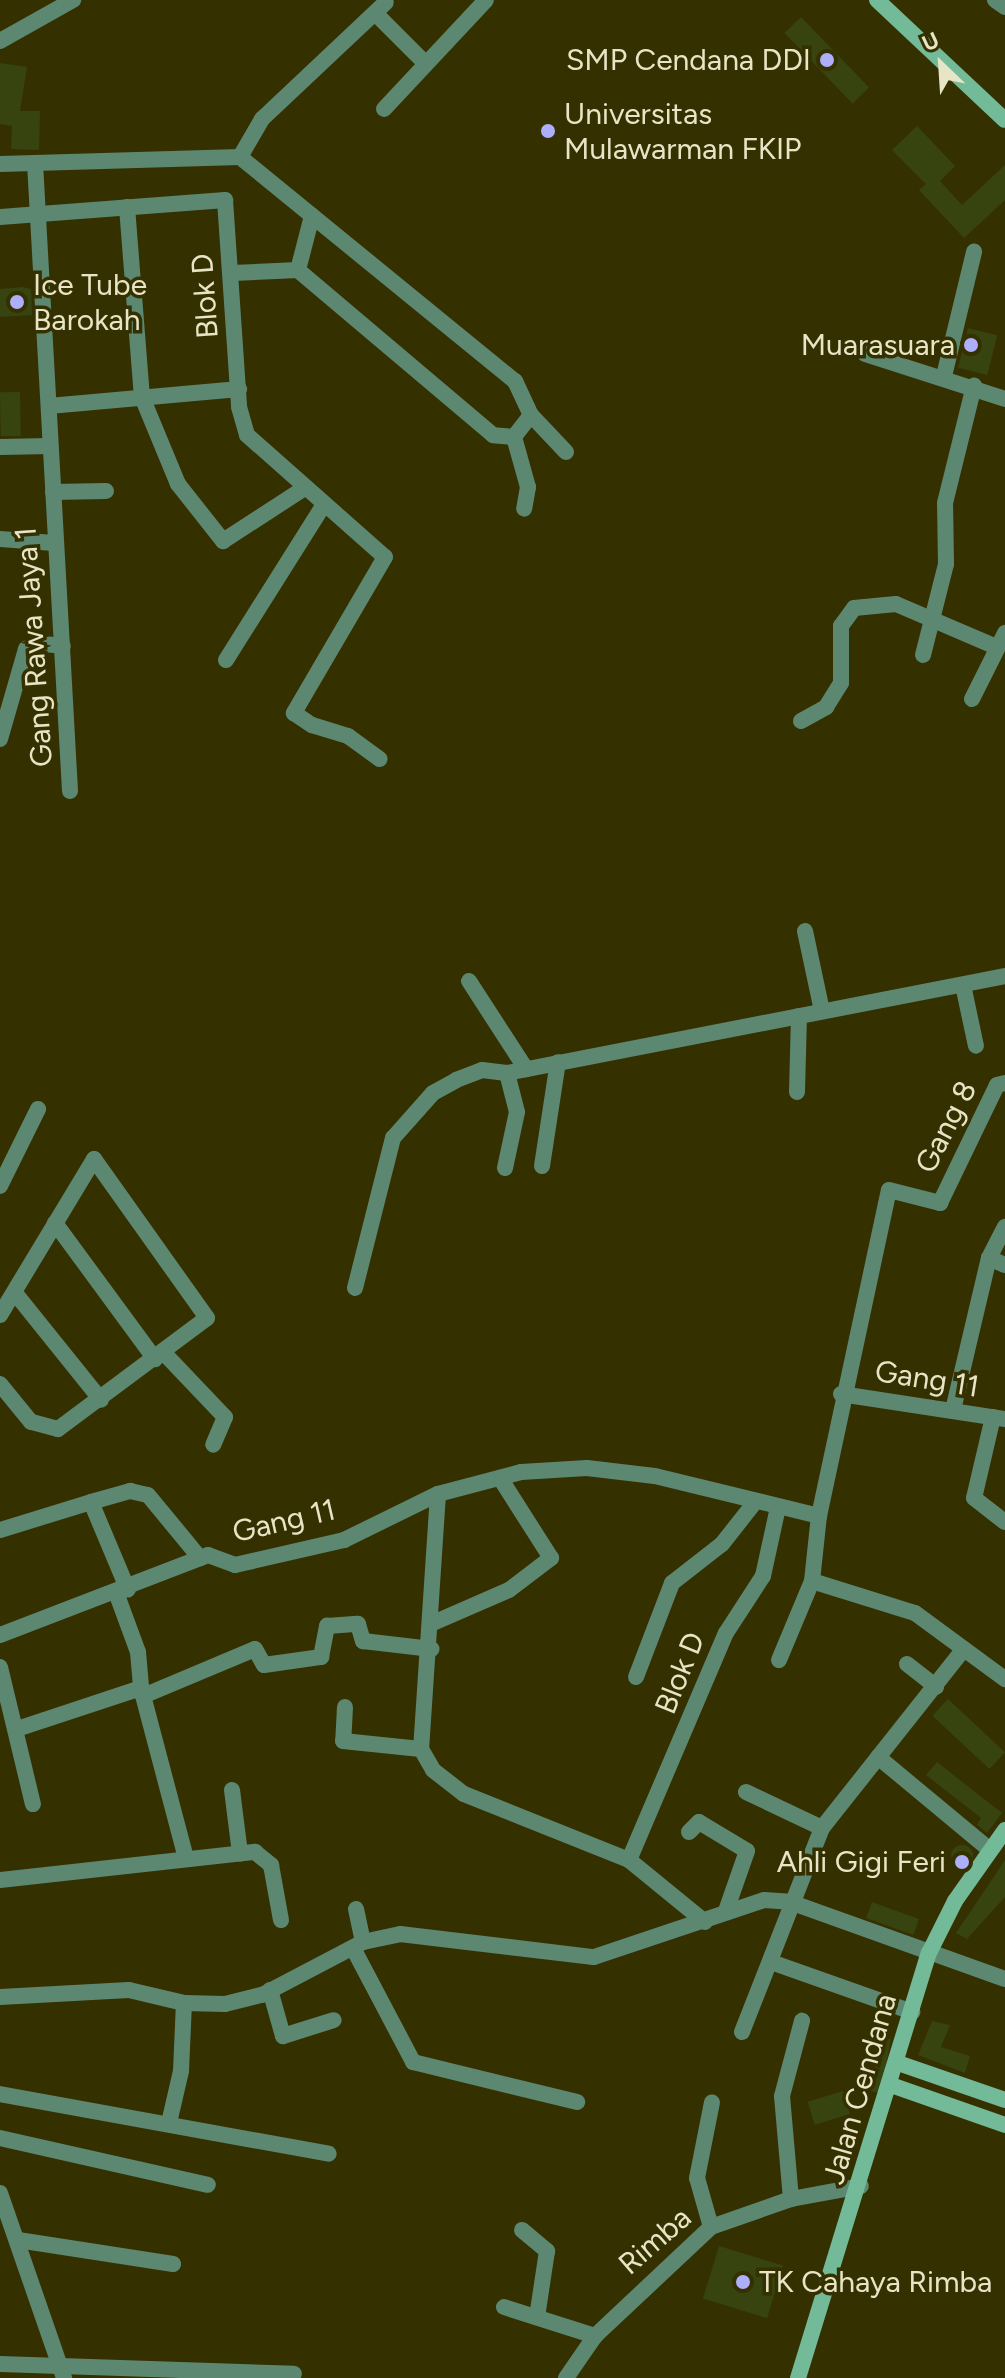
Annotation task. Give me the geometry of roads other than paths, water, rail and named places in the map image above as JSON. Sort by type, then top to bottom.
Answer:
[{"type":"street","points":[[0,41],[73,0]]},
{"type":"street","points":[[384,109],[486,0]]},
{"type":"street","points":[[877,0],[1005,120]]},
{"type":"street","points":[[995,0],[1005,7]]},
{"type":"street","points":[[240,157],[262,119],[381,8],[426,64]]},
{"type":"street","points":[[0,164],[240,157],[515,381],[531,415],[566,452]]},
{"type":"street","name":"Gang Rawa Jaya 1","points":[[35,163],[70,791]]},
{"type":"street","name":"Blok D","points":[[127,207],[225,200],[239,389],[247,435],[303,489],[385,557],[294,713],[312,725],[348,736],[380,759]]},
{"type":"street","points":[[0,217],[127,207],[142,397],[165,462],[219,540],[234,537],[303,489]]},
{"type":"street","points":[[298,270],[312,216]]},
{"type":"street","points":[[944,376],[974,252]]},
{"type":"street","points":[[232,273],[298,270],[493,435],[514,437]]},
{"type":"street","points":[[865,354],[944,376],[1005,399]]},
{"type":"street","points":[[923,655],[946,564],[945,503],[974,386]]},
{"type":"street","points":[[49,406],[239,389]]},
{"type":"street","points":[[514,437],[531,415]]},
{"type":"street","points":[[514,437],[528,487],[524,509]]},
{"type":"street","points":[[0,447],[50,446]]},
{"type":"street","points":[[53,492],[106,491]]},
{"type":"street","points":[[226,660],[323,506]]},
{"type":"street","points":[[0,539],[54,543]]},
{"type":"street","points":[[801,721],[826,707],[841,683],[846,612],[896,604],[994,646]]},
{"type":"street","points":[[972,699],[994,646],[1005,633]]},
{"type":"street","points":[[0,739],[26,649],[37,643],[63,646]]},
{"type":"street","points":[[805,931],[822,1011]]},
{"type":"street","points":[[355,1288],[393,1138],[433,1093],[482,1070],[507,1073],[1005,976]]},
{"type":"street","points":[[469,981],[526,1069]]},
{"type":"street","points":[[963,985],[976,1046]]},
{"type":"street","points":[[797,1092],[799,1016]]},
{"type":"street","points":[[542,1166],[558,1062]]},
{"type":"street","points":[[505,1168],[517,1112],[507,1073]]},
{"type":"street","name":"Gang 8","points":[[841,1394],[889,1190],[940,1202],[997,1085],[1005,1083]]},
{"type":"street","points":[[0,1186],[38,1109]]},
{"type":"street","points":[[0,1315],[94,1159],[206,1315],[159,1356],[58,1429],[43,1430],[0,1384]]},
{"type":"street","points":[[55,1223],[159,1356],[225,1417],[213,1445]]},
{"type":"street","points":[[953,1410],[1005,1227]]},
{"type":"street","points":[[15,1293],[101,1400]]},
{"type":"street","points":[[779,1660],[812,1581],[819,1516],[841,1394]]},
{"type":"street","name":"Gang 11","points":[[841,1394],[999,1418]]},
{"type":"street","points":[[999,1418],[976,1490],[977,1504],[1005,1522]]},
{"type":"street","name":"Gang 11","points":[[0,1635],[122,1592],[200,1558],[214,1554],[235,1565],[344,1540],[438,1494],[500,1478],[587,1468],[655,1476],[819,1516]]},
{"type":"street","points":[[433,1623],[509,1590],[551,1558],[500,1478]]},
{"type":"street","points":[[0,1530],[130,1491],[148,1495],[200,1558]]},
{"type":"street","points":[[438,1494],[432,1649],[421,1749],[433,1770],[464,1794],[629,1860],[705,1922]]},
{"type":"street","points":[[91,1502],[122,1592],[135,1643],[142,1692],[186,1858]]},
{"type":"street","points":[[636,1677],[672,1583],[722,1544],[755,1502]]},
{"type":"street","name":"Blok D","points":[[629,1860],[726,1633],[763,1576],[778,1507]]},
{"type":"street","points":[[812,1581],[891,1602],[1005,1679]]},
{"type":"street","points":[[17,1729],[142,1692],[255,1649],[265,1665],[321,1657],[327,1626],[358,1624],[363,1641],[432,1649]]},
{"type":"street","points":[[742,2032],[771,1962],[790,1902],[822,1828],[964,1649]]},
{"type":"street","points":[[907,1664],[936,1687]]},
{"type":"street","points":[[0,1667],[33,1804]]},
{"type":"street","points":[[345,1707],[343,1741],[421,1749]]},
{"type":"street","points":[[878,1757],[990,1850]]},
{"type":"street","points":[[232,1790],[240,1853]]},
{"type":"street","points":[[746,1792],[822,1828]]},
{"type":"street","points":[[689,1832],[700,1823],[747,1851],[726,1911]]},
{"type":"street","name":"Jalan Cendana","points":[[798,2378],[861,2186],[929,1953],[1005,1830]]},
{"type":"street","points":[[0,1880],[240,1853],[268,1860],[281,1920]]},
{"type":"street","points":[[0,1997],[129,1990],[184,2003],[225,2004],[270,1990],[358,1945],[422,1934],[594,1957],[764,1900],[790,1902],[1005,1979]]},
{"type":"street","points":[[356,1909],[358,1945],[413,2062],[577,2102]]},
{"type":"street","points":[[771,1962],[912,2012]]},
{"type":"street","points":[[270,1990],[283,2036],[334,2020]]},
{"type":"street","points":[[169,2123],[181,2071],[184,2003]]},
{"type":"street","points":[[791,2199],[782,2096],[802,2021]]},
{"type":"street","points":[[898,2063],[1005,2100]]},
{"type":"street","points":[[891,2085],[1005,2125]]},
{"type":"street","points":[[0,2094],[329,2154]]},
{"type":"street","points":[[711,2227],[697,2178],[712,2102]]},
{"type":"street","points":[[0,2138],[208,2185]]},
{"type":"street","name":"Rimba","points":[[566,2378],[595,2336],[711,2227],[791,2199],[861,2186]]},
{"type":"street","points":[[0,2193],[62,2370]]},
{"type":"street","points":[[522,2230],[547,2251],[537,2317]]},
{"type":"street","points":[[18,2240],[173,2264]]},
{"type":"street","points":[[504,2307],[595,2336]]},
{"type":"street","points":[[0,2364],[62,2370],[294,2374]]},
{"type":"place","name":"SMP Cendana DDI","points":[[827,60]]},
{"type":"place","name":"Universitas Mulawarman FKIP","points":[[548,131]]},
{"type":"place","name":"Ice Tube Barokah","points":[[17,302]]},
{"type":"place","name":"Muarasuara","points":[[971,345]]},
{"type":"place","name":"Ahli Gigi Feri","points":[[962,1862]]},
{"type":"place","name":"TK Cahaya Rimba","points":[[743,2282]]}]
